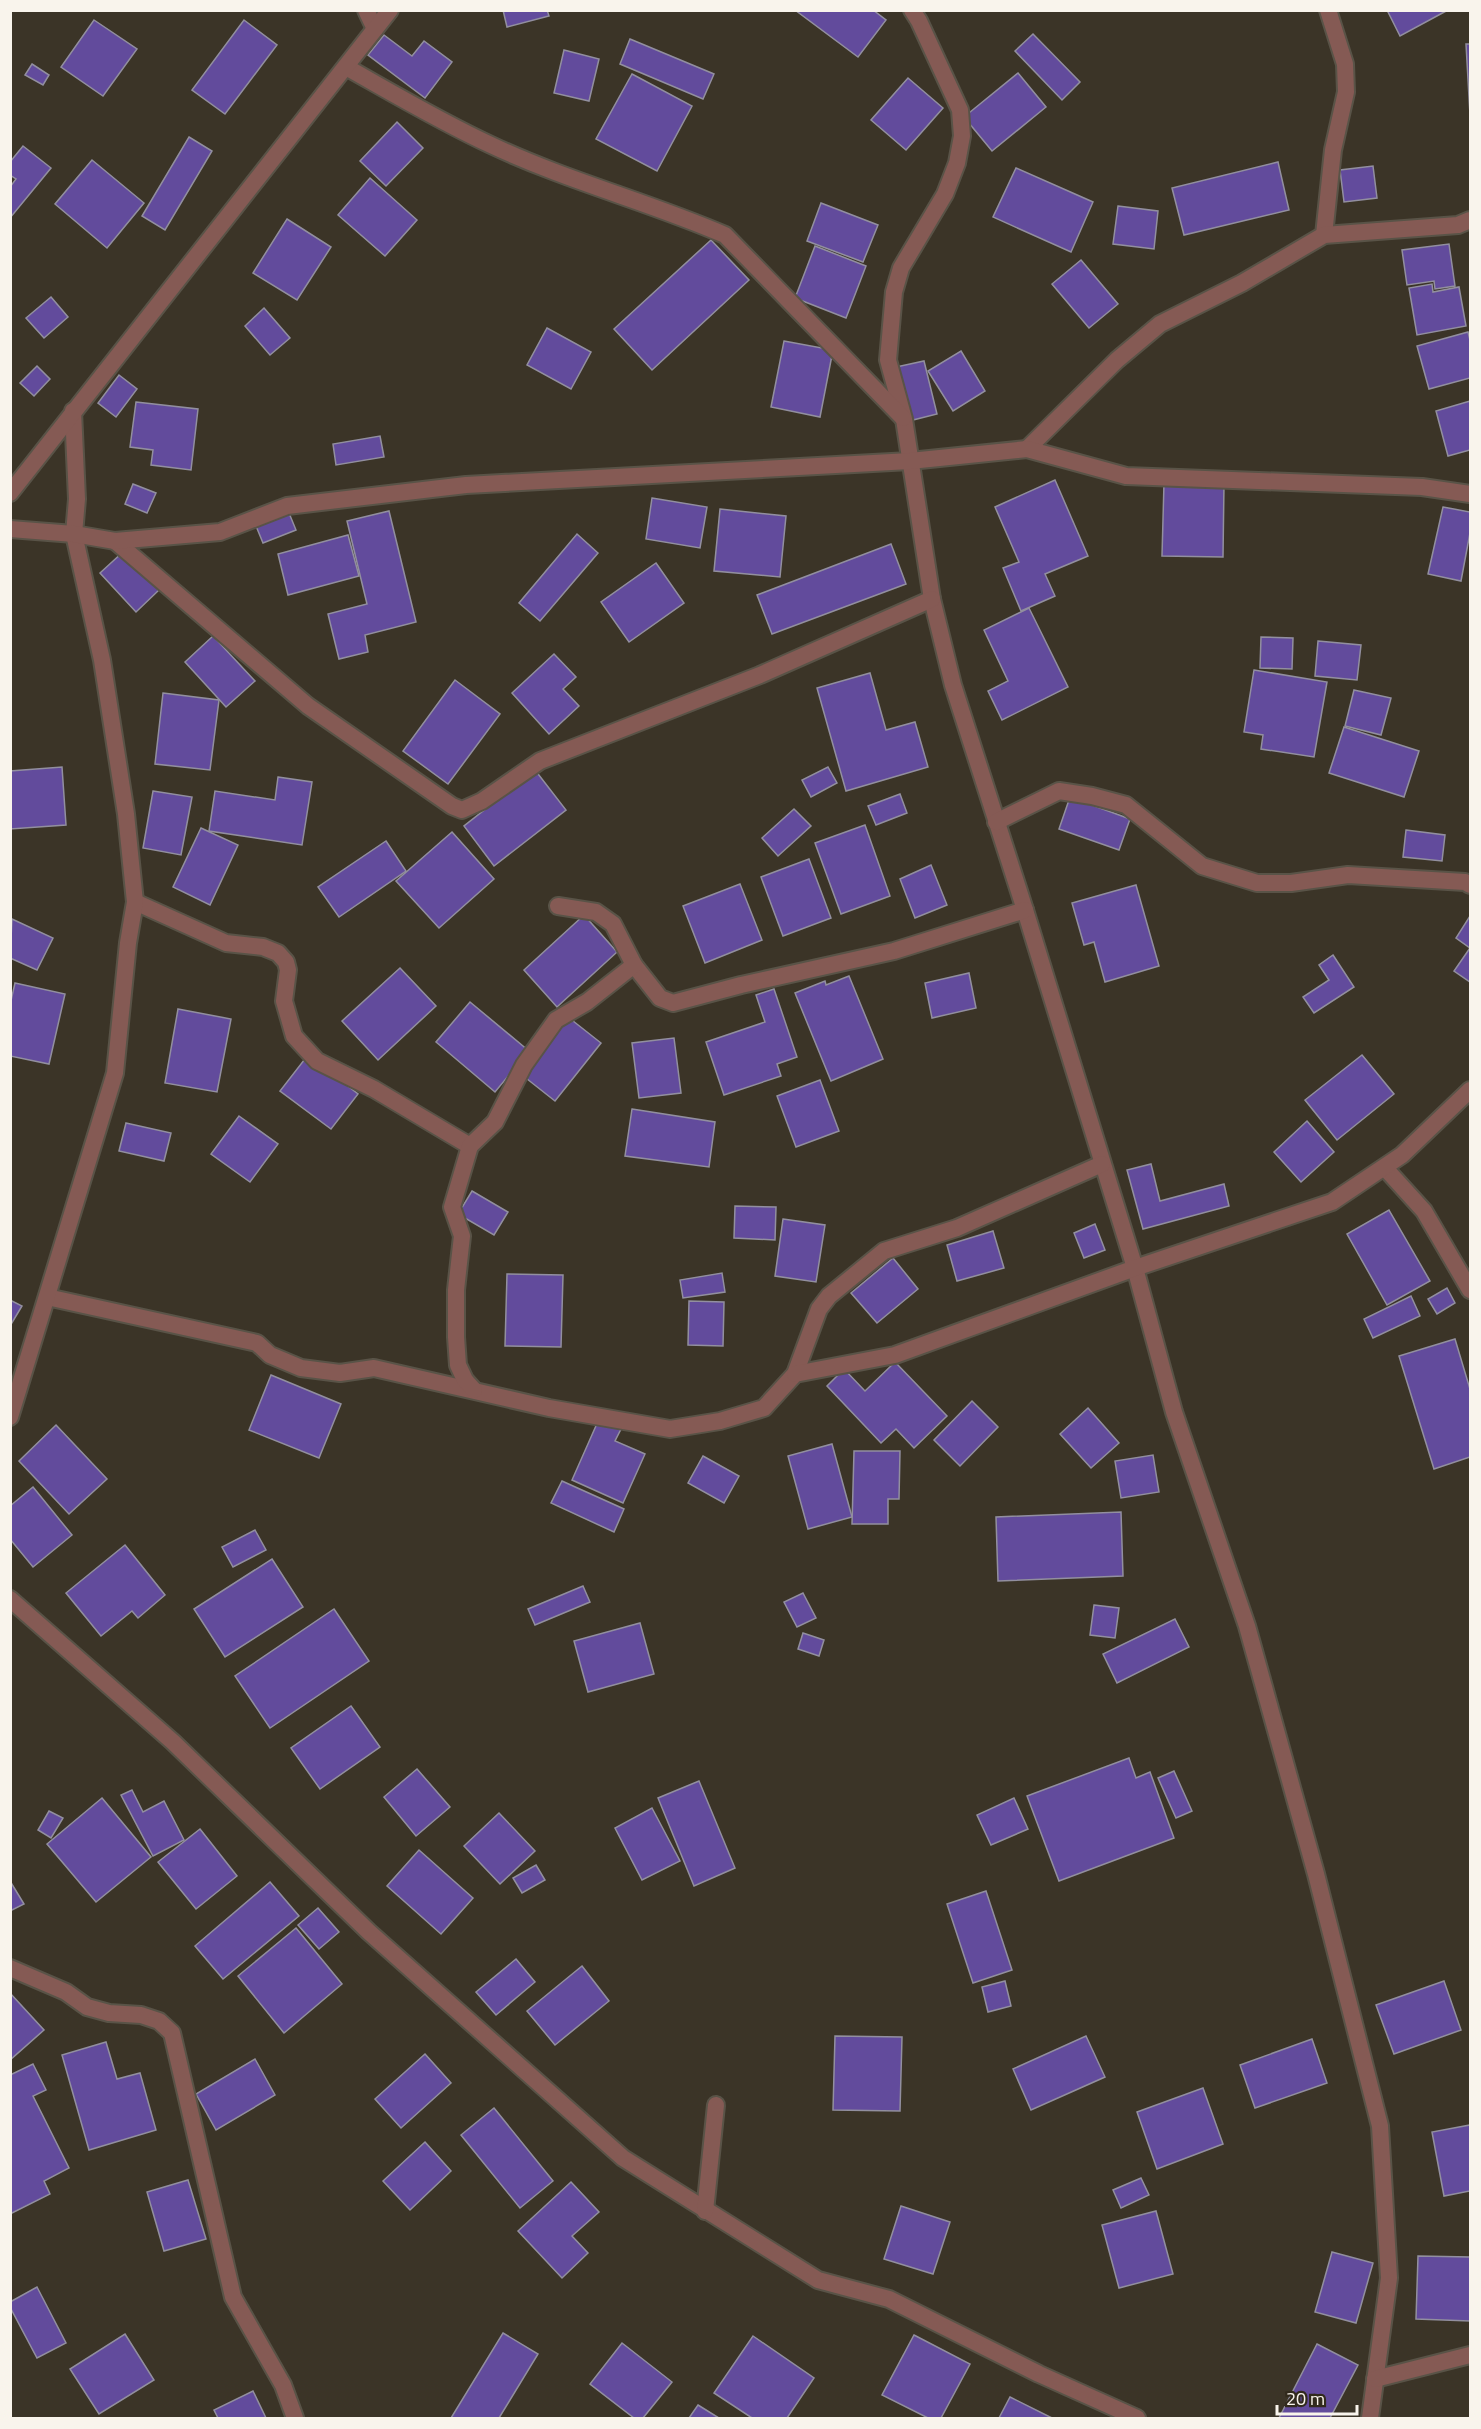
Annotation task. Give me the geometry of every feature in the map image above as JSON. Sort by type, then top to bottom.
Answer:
[{"type":"street","points":[[366,10],[375,29]]},
{"type":"street","points":[[10,493],[390,10]]},
{"type":"street","points":[[912,10],[960,110],[962,136],[957,163],[945,194],[902,268],[894,292],[888,360],[904,419],[932,599],[953,685],[1135,1269],[1173,1412],[1247,1626],[1316,1874],[1380,2126],[1389,2278],[1370,2418]]},
{"type":"street","points":[[1324,235],[1333,150],[1346,92],[1345,63],[1328,10]]},
{"type":"street","points":[[346,67],[491,145],[725,235],[904,419]]},
{"type":"street","points":[[1027,449],[1117,360],[1160,324],[1242,282],[1324,235],[1458,225],[1470,220]]},
{"type":"street","points":[[10,1417],[115,1073],[128,943],[135,902],[126,814],[102,660],[74,534],[77,500],[73,411]]},
{"type":"street","points":[[10,529],[74,534],[115,541],[220,532],[287,506],[466,485],[910,461],[1027,449],[1126,476],[1422,487],[1470,494]]},
{"type":"street","points":[[115,541],[308,706],[452,806],[462,810],[482,801],[540,761],[760,675],[932,599]]},
{"type":"street","points":[[996,822],[1059,791],[1092,796],[1126,805],[1202,866],[1257,883],[1290,883],[1348,875],[1466,882],[1470,885]]},
{"type":"street","points":[[135,902],[226,943],[262,947],[278,953],[286,962],[288,970],[284,1001],[294,1036],[316,1061],[374,1089],[470,1146]]},
{"type":"street","points":[[558,906],[596,912],[613,924],[634,965],[660,998],[673,1003],[741,985],[894,951],[1025,910]]},
{"type":"street","points":[[474,1390],[465,1380],[458,1365],[456,1290],[462,1236],[452,1207],[470,1146],[495,1122],[524,1065],[556,1020],[587,1002],[634,965]]},
{"type":"street","points":[[795,1374],[895,1355],[1135,1269],[1332,1202],[1402,1155],[1470,1090]]},
{"type":"street","points":[[47,1297],[257,1343],[270,1355],[301,1368],[340,1372],[374,1368],[549,1408],[670,1429],[720,1421],[764,1408],[795,1374],[819,1309],[829,1296],[884,1251],[957,1228],[1102,1164]]},
{"type":"street","points":[[1384,1168],[1424,1211],[1470,1290]]},
{"type":"street","points":[[10,1599],[173,1742],[369,1932],[615,2151],[705,2211],[818,2280],[889,2299],[1038,2374],[1137,2418]]},
{"type":"street","points":[[10,1968],[66,1992],[87,2007],[110,2013],[141,2015],[159,2020],[172,2033],[233,2297],[283,2385],[295,2418]]},
{"type":"street","points":[[705,2211],[716,2105]]},
{"type":"street","points":[[1376,2379],[1470,2355]]},
{"type":"building","points":[[503,10],[547,10],[549,16],[507,27]]},
{"type":"building","points":[[795,10],[873,10],[886,20],[858,57]]},
{"type":"building","points":[[1387,10],[1448,10],[1400,36]]},
{"type":"building","points":[[94,20],[137,49],[103,96],[61,67]]},
{"type":"building","points":[[244,20],[277,45],[225,114],[192,90]]},
{"type":"building","points":[[1033,34],[1080,82],[1062,100],[1015,51]]},
{"type":"building","points":[[384,35],[412,56],[424,41],[452,62],[425,98],[368,55]]},
{"type":"building","points":[[630,39],[714,74],[703,99],[620,64]]},
{"type":"building","points":[[1466,44],[1470,44],[1470,115]]},
{"type":"building","points":[[564,50],[599,59],[589,101],[554,93]]},
{"type":"building","points":[[32,64],[49,75],[43,85],[25,75]]},
{"type":"building","points":[[1018,73],[1046,107],[992,151],[964,117]]},
{"type":"building","points":[[632,74],[692,106],[657,171],[596,139]]},
{"type":"building","points":[[908,78],[943,108],[906,150],[871,120]]},
{"type":"building","points":[[397,122],[423,148],[386,186],[360,161]]},
{"type":"building","points":[[189,137],[212,151],[165,230],[142,216]]},
{"type":"building","points":[[23,146],[51,168],[10,218],[10,187],[16,179],[10,175],[10,162]]},
{"type":"building","points":[[92,160],[144,203],[107,248],[55,204]]},
{"type":"building","points":[[1278,162],[1289,210],[1184,235],[1172,188]]},
{"type":"building","points":[[1373,166],[1377,198],[1344,202],[1340,170]]},
{"type":"building","points":[[1016,168],[1093,202],[1071,252],[993,217]]},
{"type":"building","points":[[370,178],[417,220],[385,256],[338,215]]},
{"type":"building","points":[[821,203],[878,225],[863,262],[807,241]]},
{"type":"building","points":[[1118,206],[1158,211],[1154,249],[1113,244]]},
{"type":"building","points":[[287,219],[331,247],[297,300],[253,273]]},
{"type":"building","points":[[711,240],[749,280],[652,370],[614,329]]},
{"type":"building","points":[[1449,244],[1455,286],[1435,289],[1434,281],[1407,285],[1402,250]]},
{"type":"building","points":[[815,246],[866,266],[846,318],[795,298]]},
{"type":"building","points":[[1081,260],[1118,304],[1089,328],[1052,284]]},
{"type":"building","points":[[1432,284],[1433,292],[1459,287],[1466,326],[1417,335],[1409,288]]},
{"type":"building","points":[[51,297],[68,317],[44,338],[26,318]]},
{"type":"building","points":[[264,308],[290,338],[270,355],[245,326]]},
{"type":"building","points":[[547,328],[591,352],[571,389],[527,365]]},
{"type":"building","points":[[1468,332],[1470,378],[1429,389],[1417,346]]},
{"type":"building","points":[[784,341],[833,350],[820,417],[771,407]]},
{"type":"building","points":[[961,351],[985,391],[953,411],[928,371]]},
{"type":"building","points":[[924,361],[937,414],[909,421],[896,367]]},
{"type":"building","points":[[37,366],[50,379],[34,396],[20,383]]},
{"type":"building","points":[[119,375],[137,389],[116,417],[98,403]]},
{"type":"building","points":[[1470,401],[1470,450],[1448,456],[1436,411]]},
{"type":"building","points":[[136,402],[198,409],[191,470],[151,465],[153,450],[130,447]]},
{"type":"building","points":[[380,436],[384,457],[336,465],[333,444]]},
{"type":"building","points":[[1055,480],[1088,556],[1045,574],[1055,596],[1021,611],[1003,568],[1019,562],[995,507]]},
{"type":"building","points":[[1164,483],[1224,484],[1223,557],[1162,556]]},
{"type":"building","points":[[133,484],[156,493],[147,513],[125,504]]},
{"type":"building","points":[[652,498],[707,507],[700,548],[646,539]]},
{"type":"building","points":[[1443,507],[1470,512],[1470,533],[1461,581],[1428,574]]},
{"type":"building","points":[[720,509],[786,516],[780,577],[714,571]]},
{"type":"building","points":[[389,511],[416,622],[365,635],[368,652],[339,659],[328,614],[367,604],[347,521]]},
{"type":"building","points":[[289,513],[296,530],[263,543],[256,526]]},
{"type":"building","points":[[577,534],[598,553],[540,621],[519,603]]},
{"type":"building","points":[[348,535],[359,576],[288,595],[278,554]]},
{"type":"building","points":[[891,544],[906,584],[772,634],[757,595]]},
{"type":"building","points":[[124,551],[160,589],[136,612],[100,573]]},
{"type":"building","points":[[656,563],[684,603],[629,642],[601,602]]},
{"type":"building","points":[[1029,608],[1068,687],[1002,720],[988,691],[1008,681],[984,630]]},
{"type":"building","points":[[213,636],[255,681],[226,707],[185,662]]},
{"type":"building","points":[[1261,637],[1293,638],[1292,669],[1260,668]]},
{"type":"building","points":[[1318,641],[1361,645],[1357,680],[1315,676]]},
{"type":"building","points":[[554,654],[576,677],[563,689],[579,706],[549,734],[512,693]]},
{"type":"building","points":[[1254,670],[1327,682],[1314,757],[1261,749],[1263,735],[1244,732]]},
{"type":"building","points":[[870,673],[886,730],[915,722],[928,767],[846,791],[817,688]]},
{"type":"building","points":[[455,680],[500,714],[448,784],[403,751]]},
{"type":"building","points":[[1354,690],[1391,698],[1381,735],[1345,726]]},
{"type":"building","points":[[163,693],[219,700],[210,770],[155,764]]},
{"type":"building","points":[[1344,727],[1419,751],[1404,797],[1329,773]]},
{"type":"building","points":[[62,767],[66,825],[10,829],[10,771]]},
{"type":"building","points":[[828,767],[837,783],[811,797],[802,780]]},
{"type":"building","points":[[535,770],[566,810],[494,866],[464,826]]},
{"type":"building","points":[[278,777],[312,782],[302,845],[209,831],[215,791],[275,800]]},
{"type":"building","points":[[153,791],[192,797],[181,855],[143,848]]},
{"type":"building","points":[[900,794],[907,813],[876,825],[868,806]]},
{"type":"building","points":[[1070,797],[1130,819],[1119,850],[1059,829]]},
{"type":"building","points":[[794,809],[811,826],[778,856],[762,838]]},
{"type":"building","points":[[865,825],[890,896],[841,914],[815,843]]},
{"type":"building","points":[[201,828],[238,845],[210,905],[173,887]]},
{"type":"building","points":[[1406,830],[1445,835],[1442,861],[1403,857]]},
{"type":"building","points":[[452,832],[494,879],[439,928],[396,881]]},
{"type":"building","points":[[386,841],[406,871],[339,917],[318,887]]},
{"type":"building","points":[[809,859],[831,918],[783,936],[761,877]]},
{"type":"building","points":[[931,865],[947,905],[915,918],[900,879]]},
{"type":"building","points":[[740,884],[762,940],[705,963],[683,906]]},
{"type":"building","points":[[1136,885],[1159,966],[1105,982],[1094,942],[1084,945],[1072,903]]},
{"type":"building","points":[[584,915],[617,952],[557,1007],[524,970]]},
{"type":"building","points":[[1470,916],[1470,948],[1456,938]]},
{"type":"building","points":[[12,919],[53,938],[37,970],[10,958]]},
{"type":"building","points":[[1470,948],[1470,982],[1454,971]]},
{"type":"building","points":[[1333,955],[1354,987],[1314,1013],[1303,997],[1329,980],[1319,965]]},
{"type":"building","points":[[400,968],[436,1006],[378,1060],[342,1021]]},
{"type":"building","points":[[969,973],[976,1008],[932,1018],[925,983]]},
{"type":"building","points":[[849,976],[883,1059],[831,1081],[795,993],[825,981],[826,985]]},
{"type":"building","points":[[15,983],[65,994],[49,1064],[10,1056],[10,1005]]},
{"type":"building","points":[[774,989],[797,1057],[777,1064],[781,1076],[724,1095],[706,1042],[765,1022],[756,995]]},
{"type":"building","points":[[470,1002],[529,1051],[495,1092],[436,1042]]},
{"type":"building","points":[[178,1009],[231,1019],[217,1092],[165,1083]]},
{"type":"building","points":[[568,1017],[601,1043],[555,1101],[522,1075]]},
{"type":"building","points":[[674,1038],[681,1093],[639,1098],[632,1043]]},
{"type":"building","points":[[308,1055],[358,1094],[331,1129],[280,1091]]},
{"type":"building","points":[[1362,1055],[1394,1094],[1337,1140],[1305,1100]]},
{"type":"building","points":[[820,1080],[839,1131],[796,1147],[777,1096]]},
{"type":"building","points":[[632,1109],[715,1122],[709,1167],[625,1156]]},
{"type":"building","points":[[239,1116],[278,1144],[250,1182],[211,1154]]},
{"type":"building","points":[[1307,1121],[1334,1152],[1301,1182],[1274,1152]]},
{"type":"building","points":[[126,1123],[171,1133],[164,1161],[119,1151]]},
{"type":"building","points":[[1151,1164],[1160,1201],[1224,1184],[1229,1206],[1143,1229],[1127,1170]]},
{"type":"building","points":[[472,1191],[508,1212],[494,1235],[458,1214]]},
{"type":"building","points":[[735,1206],[776,1207],[775,1240],[734,1238]]},
{"type":"building","points":[[1389,1210],[1430,1281],[1387,1305],[1347,1234]]},
{"type":"building","points":[[783,1219],[825,1225],[816,1282],[775,1276]]},
{"type":"building","points":[[1095,1224],[1105,1250],[1084,1258],[1074,1233]]},
{"type":"building","points":[[993,1231],[1004,1268],[957,1281],[947,1245]]},
{"type":"building","points":[[893,1258],[918,1289],[877,1323],[851,1293]]},
{"type":"building","points":[[722,1273],[725,1292],[683,1298],[680,1280]]},
{"type":"building","points":[[507,1274],[563,1275],[561,1347],[505,1346]]},
{"type":"building","points":[[1447,1288],[1455,1303],[1437,1314],[1428,1299]]},
{"type":"building","points":[[1411,1296],[1420,1316],[1373,1338],[1364,1319]]},
{"type":"building","points":[[10,1300],[22,1306],[10,1326]]},
{"type":"building","points":[[689,1301],[724,1302],[723,1346],[688,1345]]},
{"type":"building","points":[[1455,1339],[1470,1389],[1470,1457],[1434,1469],[1399,1356]]},
{"type":"building","points":[[895,1362],[947,1416],[914,1448],[896,1429],[881,1443],[827,1386],[844,1369],[865,1391]]},
{"type":"building","points":[[271,1375],[341,1404],[319,1458],[249,1430]]},
{"type":"building","points":[[972,1401],[998,1427],[960,1466],[934,1440]]},
{"type":"building","points":[[1088,1408],[1119,1443],[1091,1468],[1060,1434]]},
{"type":"building","points":[[599,1419],[621,1429],[615,1441],[645,1454],[623,1503],[572,1480]]},
{"type":"building","points":[[56,1425],[107,1479],[69,1514],[19,1461]]},
{"type":"building","points":[[832,1444],[852,1517],[808,1529],[788,1456]]},
{"type":"building","points":[[854,1451],[900,1451],[899,1499],[888,1499],[888,1524],[852,1524]]},
{"type":"building","points":[[1153,1455],[1159,1492],[1121,1498],[1115,1461]]},
{"type":"building","points":[[703,1456],[739,1476],[724,1503],[688,1483]]},
{"type":"building","points":[[562,1481],[624,1509],[614,1532],[551,1503]]},
{"type":"building","points":[[33,1487],[72,1535],[33,1567],[10,1539],[10,1506]]},
{"type":"building","points":[[1121,1512],[1123,1576],[998,1581],[996,1517]]},
{"type":"building","points":[[255,1530],[266,1550],[233,1567],[222,1547]]},
{"type":"building","points":[[125,1545],[165,1595],[138,1618],[132,1611],[101,1636],[66,1593]]},
{"type":"building","points":[[272,1559],[303,1607],[225,1657],[194,1609]]},
{"type":"building","points":[[583,1586],[590,1602],[535,1625],[528,1609]]},
{"type":"building","points":[[803,1593],[816,1618],[797,1627],[784,1602]]},
{"type":"building","points":[[1094,1605],[1119,1608],[1115,1638],[1090,1635]]},
{"type":"building","points":[[334,1609],[369,1661],[270,1728],[235,1676]]},
{"type":"building","points":[[1175,1619],[1189,1647],[1117,1683],[1103,1654]]},
{"type":"building","points":[[640,1623],[654,1674],[588,1692],[574,1641]]},
{"type":"building","points":[[803,1633],[824,1640],[819,1656],[798,1649]]},
{"type":"building","points":[[351,1706],[380,1747],[320,1789],[291,1748]]},
{"type":"building","points":[[1129,1758],[1136,1778],[1150,1772],[1174,1838],[1059,1881],[1027,1796]]},
{"type":"building","points":[[417,1769],[450,1807],[416,1836],[384,1797]]},
{"type":"building","points":[[1174,1771],[1192,1811],[1176,1818],[1158,1778]]},
{"type":"building","points":[[699,1781],[735,1868],[694,1886],[658,1798]]},
{"type":"building","points":[[132,1790],[143,1812],[164,1801],[184,1840],[153,1856],[121,1795]]},
{"type":"building","points":[[102,1798],[151,1857],[96,1902],[47,1844]]},
{"type":"building","points":[[1014,1798],[1028,1829],[991,1845],[977,1815]]},
{"type":"building","points":[[652,1808],[680,1861],[642,1880],[615,1828]]},
{"type":"building","points":[[49,1811],[63,1818],[51,1838],[38,1830]]},
{"type":"building","points":[[499,1813],[535,1851],[500,1884],[464,1846]]},
{"type":"building","points":[[200,1829],[237,1876],[196,1909],[158,1862]]},
{"type":"building","points":[[419,1850],[473,1898],[441,1934],[387,1886]]},
{"type":"building","points":[[536,1865],[545,1880],[522,1893],[513,1878]]},
{"type":"building","points":[[10,1881],[24,1904],[10,1911]]},
{"type":"building","points":[[270,1882],[299,1916],[223,1979],[195,1946]]},
{"type":"building","points":[[986,1891],[1012,1970],[973,1983],[947,1904]]},
{"type":"building","points":[[318,1908],[339,1932],[319,1949],[298,1925]]},
{"type":"building","points":[[296,1928],[342,1984],[284,2033],[238,1976]]},
{"type":"building","points":[[516,1959],[535,1982],[496,2015],[476,1992]]},
{"type":"building","points":[[582,1966],[609,2001],[555,2045],[527,2011]]},
{"type":"building","points":[[1005,1981],[1011,2006],[988,2012],[982,1987]]},
{"type":"building","points":[[1444,1981],[1461,2030],[1394,2054],[1376,2005]]},
{"type":"building","points":[[10,1993],[44,2030],[10,2060]]},
{"type":"building","points":[[835,2036],[902,2037],[900,2111],[833,2110]]},
{"type":"building","points":[[1086,2036],[1105,2077],[1031,2110],[1013,2069]]},
{"type":"building","points":[[1312,2039],[1327,2083],[1255,2108],[1240,2065]]},
{"type":"building","points":[[106,2042],[117,2079],[140,2073],[156,2130],[89,2150],[62,2055]]},
{"type":"building","points":[[425,2054],[451,2083],[401,2128],[375,2099]]},
{"type":"building","points":[[255,2059],[275,2095],[216,2130],[196,2094]]},
{"type":"building","points":[[33,2064],[46,2090],[33,2096],[69,2168],[44,2181],[50,2194],[10,2214],[10,2075]]},
{"type":"building","points":[[1203,2088],[1223,2144],[1157,2169],[1137,2112]]},
{"type":"building","points":[[494,2108],[553,2181],[520,2208],[461,2135]]},
{"type":"building","points":[[1470,2125],[1470,2191],[1444,2196],[1432,2132]]},
{"type":"building","points":[[425,2142],[451,2171],[410,2210],[383,2181]]},
{"type":"building","points":[[1141,2178],[1149,2195],[1121,2208],[1113,2190]]},
{"type":"building","points":[[188,2180],[206,2239],[164,2251],[147,2192]]},
{"type":"building","points":[[571,2182],[599,2212],[572,2236],[588,2253],[562,2278],[518,2231]]},
{"type":"building","points":[[901,2206],[950,2222],[933,2274],[884,2259]]},
{"type":"building","points":[[1156,2211],[1173,2274],[1119,2288],[1102,2225]]},
{"type":"building","points":[[1332,2252],[1373,2263],[1356,2323],[1315,2312]]},
{"type":"building","points":[[1418,2256],[1470,2257],[1470,2321],[1416,2319]]},
{"type":"building","points":[[37,2287],[66,2343],[37,2358],[10,2307],[10,2302]]},
{"type":"building","points":[[503,2333],[538,2354],[499,2418],[451,2418]]},
{"type":"building","points":[[125,2334],[154,2380],[99,2414],[70,2369]]},
{"type":"building","points":[[914,2335],[970,2364],[941,2418],[928,2418],[882,2395]]},
{"type":"building","points":[[753,2336],[814,2378],[787,2418],[752,2418],[714,2393]]},
{"type":"building","points":[[622,2343],[672,2382],[643,2418],[634,2418],[590,2384]]},
{"type":"building","points":[[1317,2344],[1358,2365],[1330,2418],[1279,2418]]},
{"type":"building","points":[[253,2391],[266,2418],[218,2418],[214,2410]]},
{"type":"building","points":[[1010,2397],[1052,2418],[999,2418]]},
{"type":"building","points":[[698,2405],[719,2418],[689,2418]]}]
